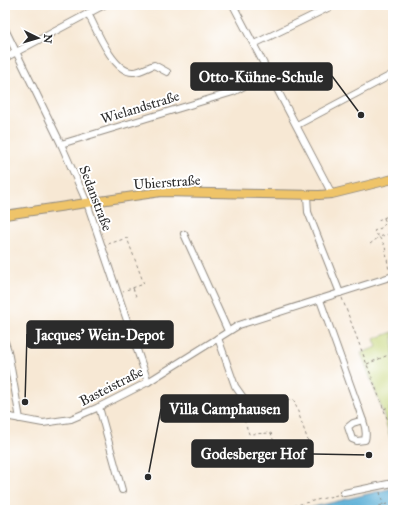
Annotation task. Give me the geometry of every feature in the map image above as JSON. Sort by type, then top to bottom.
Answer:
[{"type":"main road","name":"Ubierstraße","points":[[5,215],[161,192],[308,195],[332,194],[393,180]]},
{"type":"street","points":[[5,58],[104,5]]},
{"type":"street","points":[[233,5],[332,194]]},
{"type":"street","points":[[254,44],[334,5]]},
{"type":"street","points":[[88,13],[109,53],[121,68],[127,72],[135,72],[154,65],[166,72]]},
{"type":"street","name":"Sedanstraße","points":[[5,29],[61,144],[87,203],[148,382]]},
{"type":"street","name":"Wielandstraße","points":[[61,144],[233,92],[269,73]]},
{"type":"street","points":[[296,125],[393,74]]},
{"type":"street","points":[[308,195],[308,212],[340,293]]},
{"type":"street","points":[[184,234],[228,331]]},
{"type":"street","name":"Basteistraße","points":[[5,416],[44,423],[72,418],[99,407],[148,382],[239,324],[392,277]]},
{"type":"street","points":[[320,300],[363,420]]},
{"type":"street","points":[[218,338],[235,386],[247,403]]},
{"type":"street","points":[[5,342],[20,419]]},
{"type":"street","points":[[99,407],[122,490]]},
{"type":"street","points":[[344,493],[393,484]]},
{"type":"path","points":[[378,220],[393,214]]},
{"type":"path","points":[[384,218],[386,223],[382,228],[374,231],[385,246],[392,277]]},
{"type":"path","points":[[370,244],[379,237],[393,232]]},
{"type":"path","points":[[102,246],[127,238],[144,284],[118,293]]},
{"type":"path","points":[[133,288],[137,299]]},
{"type":"path","points":[[340,293],[393,434]]},
{"type":"path","points":[[367,365],[393,354]]},
{"type":"path","points":[[269,465],[280,461],[271,433],[249,434],[242,414],[247,403],[260,408],[287,399],[294,400],[308,441]]},
{"type":"path","points":[[384,409],[393,405]]},
{"type":"path","points":[[380,491],[383,505]]},
{"type":"path","points":[[276,510],[344,493]]},
{"type":"path","points":[[379,506],[387,504]]},
{"type":"green space","points":[[393,332],[393,448],[382,409],[361,353],[377,347],[374,339]]},
{"type":"water","points":[[393,488],[393,510],[301,510],[380,491]]},
{"type":"place","name":"Otto-Kühne-Schule","points":[[361,115]]},
{"type":"place","name":"Jacques' Wein-Depot","points":[[25,402]]},
{"type":"place","name":"Godesberger Hof","points":[[369,455]]},
{"type":"place","name":"Villa Camphausen","points":[[148,477]]}]
